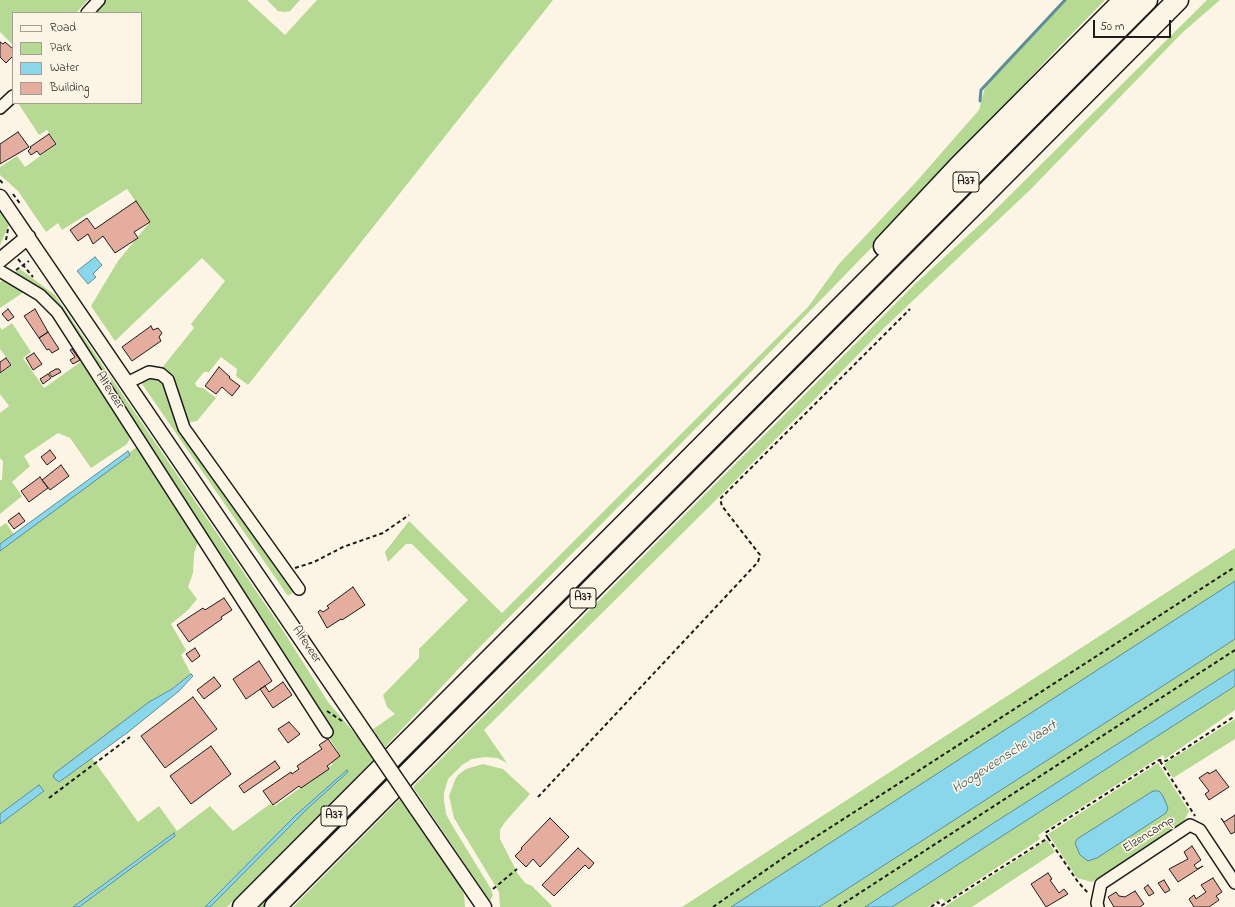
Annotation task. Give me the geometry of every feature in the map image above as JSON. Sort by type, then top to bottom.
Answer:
[{"type":"highway","name":"A37","points":[[785,363],[894,235],[1000,124],[1124,0]]},
{"type":"highway","name":"A37","points":[[243,907],[1147,0]]},
{"type":"highway","name":"A37","points":[[275,907],[1178,0]]},
{"type":"street","points":[[88,12],[99,0]]},
{"type":"street","points":[[0,108],[12,97]]},
{"type":"street","name":"Alteveer","points":[[0,197],[484,907]]},
{"type":"street","points":[[0,260],[28,237]]},
{"type":"street","name":"Alteveer","points":[[0,271],[40,295],[57,312],[328,732]]},
{"type":"street","name":"Alteveer","points":[[127,383],[149,372],[161,374],[168,380],[184,428],[300,589]]},
{"type":"street","name":"Elzencamp","points":[[1097,905],[1101,884],[1108,878],[1190,825],[1200,830]]},
{"type":"street","points":[[1200,830],[1235,883]]},
{"type":"path","points":[[538,798],[758,562],[760,555],[722,506],[720,499],[910,309]]},
{"type":"path","points":[[286,570],[314,562],[343,547],[382,533],[409,516]]},
{"type":"path","points":[[713,907],[786,856],[1235,567]]},
{"type":"path","points":[[838,907],[1235,650]]},
{"type":"path","points":[[1097,905],[1078,882],[1045,834],[1159,760],[1166,761],[1235,716]]},
{"type":"path","points":[[49,798],[130,736]]},
{"type":"path","points":[[1159,760],[1198,821],[1200,830]]},
{"type":"path","points":[[931,907],[938,902],[941,906],[1048,838]]},
{"type":"path","points":[[493,889],[517,869]]},
{"type":"green space","points":[[0,0],[88,0],[77,12],[12,12],[12,44],[0,32]]},
{"type":"green space","points":[[106,0],[247,0],[285,35],[317,0],[553,0],[248,385],[236,376],[237,369],[221,357],[209,372],[204,372],[195,383],[197,387],[203,388],[216,398],[197,421],[186,423],[161,369],[194,328],[191,324],[225,281],[202,258],[115,341],[91,306],[118,261],[150,222],[127,189],[62,230],[58,223],[46,232],[18,191],[0,175],[0,167],[17,156],[25,167],[57,144],[47,130],[39,135],[19,104],[142,104],[142,12],[95,12]]},
{"type":"green space","points":[[267,0],[300,0],[290,11],[285,12],[278,11]]},
{"type":"green space","points":[[1064,0],[1105,0],[1055,51],[875,244],[708,416],[465,662],[385,747],[373,729],[395,714],[387,707],[383,695],[419,658],[419,649],[468,600],[412,544],[406,544],[388,562],[385,552],[409,521],[502,613],[808,307],[839,264],[916,182],[979,110],[986,84],[999,68]]},
{"type":"green space","points":[[1207,0],[1220,0],[1182,33],[1031,189],[885,327],[722,494],[484,730],[507,763],[497,758],[485,757],[472,759],[462,765],[448,779],[444,793],[444,801],[446,814],[491,889],[493,895],[490,901],[413,787],[915,284],[988,217]]},
{"type":"green space","points":[[1019,144],[1023,147],[265,907],[254,907],[993,166]]},
{"type":"green space","points":[[0,205],[10,222],[0,245]]},
{"type":"green space","points":[[20,269],[55,295],[282,629],[328,702],[362,742],[374,759],[227,907],[79,907],[175,836],[174,833],[73,907],[0,907],[0,824],[44,791],[39,785],[0,814],[0,527],[6,523],[15,536],[138,446],[198,541],[194,554],[193,573],[188,587],[197,599],[188,610],[171,624],[186,650],[181,655],[191,674],[172,689],[149,702],[59,782],[92,758],[138,822],[159,806],[177,831],[210,806],[233,831],[270,804],[275,806],[333,764],[328,759],[338,752],[66,321],[11,274]]},
{"type":"green space","points":[[5,279],[27,290],[0,308],[0,282]]},
{"type":"green space","points":[[12,323],[31,352],[23,358],[44,388],[82,361],[131,436],[127,444],[91,468],[70,438],[58,433],[24,456],[30,466],[12,482],[22,496],[0,514],[0,480],[2,480],[3,461],[0,458],[0,413],[9,406],[0,394],[0,374],[12,365],[0,349],[0,327],[2,330]]},
{"type":"green space","points":[[152,375],[164,382],[177,419],[296,590],[288,596],[140,381]]},
{"type":"green space","points":[[1235,548],[1235,581],[1000,734],[731,907],[682,907]]},
{"type":"green space","points":[[1235,639],[1235,669],[865,907],[819,907]]},
{"type":"green space","points":[[1235,686],[1235,710],[1165,759],[1163,755],[1038,835],[1040,839],[945,902],[942,898],[928,907],[892,907]]},
{"type":"green space","points":[[1235,719],[1235,739],[1173,778],[1164,764]]},
{"type":"green space","points":[[1158,763],[1189,811],[1183,823],[1092,882],[1077,878],[1048,834]]},
{"type":"green space","points":[[483,764],[503,769],[530,794],[505,822],[500,830],[500,839],[518,874],[525,883],[532,886],[552,906],[551,907],[500,907],[499,892],[454,818],[449,796],[455,780],[458,775],[466,769]]},
{"type":"green space","points":[[402,797],[453,873],[464,894],[465,907],[293,907]]},
{"type":"green space","points":[[1047,840],[1055,852],[972,907],[944,907]]},
{"type":"water","points":[[95,257],[102,265],[93,274],[96,277],[88,284],[77,271]]},
{"type":"water","points":[[128,451],[130,455],[0,551],[0,544]]},
{"type":"water","name":"Hoogeveensche Vaart","points":[[1235,581],[1235,639],[1172,680],[819,907],[731,907]]},
{"type":"water","points":[[1235,669],[1235,686],[892,907],[865,907],[992,824]]},
{"type":"water","points":[[191,674],[193,676],[179,691],[127,733],[59,782],[54,778],[53,776],[55,773],[149,702],[172,689]]},
{"type":"water","points":[[347,770],[348,772],[307,809],[210,907],[205,907],[296,815]]},
{"type":"water","points":[[39,785],[44,791],[0,824],[0,814]]},
{"type":"water","points":[[1153,791],[1159,791],[1163,796],[1168,808],[1166,813],[1097,858],[1088,861],[1080,855],[1075,843],[1077,839]]},
{"type":"water","points":[[174,833],[175,836],[79,907],[73,907]]},
{"type":"building","points":[[0,42],[3,44],[5,42],[12,48],[12,57],[6,63],[0,57]]},
{"type":"building","points":[[18,132],[29,147],[0,164],[0,144]]},
{"type":"building","points":[[49,134],[56,144],[40,155],[37,151],[31,155],[28,151],[31,148],[30,147]]},
{"type":"building","points":[[136,201],[150,222],[134,232],[138,238],[115,253],[103,236],[93,244],[88,234],[78,241],[70,230],[87,218],[95,229]]},
{"type":"building","points":[[8,309],[14,317],[8,321],[2,314]]},
{"type":"building","points":[[35,309],[48,332],[39,338],[24,316]]},
{"type":"building","points":[[151,326],[153,330],[158,328],[162,333],[159,337],[161,341],[132,361],[122,347]]},
{"type":"building","points":[[48,332],[59,349],[52,353],[49,349],[47,350],[39,338]]},
{"type":"building","points":[[72,349],[80,360],[73,364],[70,360],[75,357],[70,350]]},
{"type":"building","points":[[34,353],[42,364],[33,370],[26,358]]},
{"type":"building","points":[[6,358],[11,365],[0,373],[0,362]]},
{"type":"building","points":[[219,367],[230,377],[229,378],[240,386],[232,396],[222,387],[216,394],[205,386]]},
{"type":"building","points":[[59,369],[61,372],[52,377],[49,373]]},
{"type":"building","points":[[48,374],[51,378],[43,384],[40,379]]},
{"type":"building","points":[[50,450],[56,458],[47,465],[41,457]]},
{"type":"building","points":[[61,465],[69,476],[50,490],[42,480]]},
{"type":"building","points":[[40,477],[48,488],[29,502],[21,491]]},
{"type":"building","points":[[19,513],[25,521],[14,529],[8,521]]},
{"type":"building","points":[[353,587],[365,605],[327,628],[318,612],[320,610],[323,612],[329,608],[327,606]]},
{"type":"building","points":[[224,598],[232,610],[221,617],[222,619],[189,642],[177,625],[203,608],[205,610]]},
{"type":"building","points":[[195,648],[200,656],[192,662],[186,654]]},
{"type":"building","points":[[259,661],[272,681],[246,699],[233,679]]},
{"type":"building","points":[[214,677],[221,686],[204,699],[197,690]]},
{"type":"building","points":[[283,682],[292,695],[273,708],[260,689],[265,686],[269,692]]},
{"type":"building","points":[[193,697],[217,729],[165,768],[141,736]]},
{"type":"building","points":[[289,722],[300,734],[288,743],[278,729]]},
{"type":"building","points":[[328,739],[340,756],[327,766],[329,769],[301,788],[299,786],[273,805],[263,791],[291,772],[292,774],[299,769],[297,766],[322,749],[319,745]]},
{"type":"building","points":[[211,746],[231,774],[191,804],[170,776]]},
{"type":"building","points":[[275,761],[280,768],[244,793],[239,786]]},
{"type":"building","points":[[1216,770],[1229,787],[1209,800],[1205,794],[1209,791],[1199,778],[1208,772],[1209,774]]},
{"type":"building","points":[[1235,815],[1235,832],[1231,834],[1221,818],[1224,822]]},
{"type":"building","points":[[550,818],[569,837],[540,867],[533,859],[526,867],[515,856]]},
{"type":"building","points":[[1192,846],[1201,860],[1194,865],[1197,869],[1203,866],[1178,882],[1169,869],[1188,859],[1184,852]]},
{"type":"building","points":[[578,848],[594,863],[589,869],[585,865],[554,896],[542,885]]},
{"type":"building","points":[[1048,873],[1052,879],[1050,880],[1059,893],[1064,889],[1068,894],[1046,907],[1031,884]]},
{"type":"building","points":[[1213,878],[1222,892],[1216,896],[1219,900],[1209,907],[1194,907],[1189,899],[1194,895],[1196,899],[1206,892],[1201,885]]},
{"type":"building","points":[[1164,880],[1170,890],[1165,893],[1158,883]]},
{"type":"building","points":[[1148,885],[1154,893],[1149,896],[1144,888]]},
{"type":"building","points":[[1135,891],[1144,904],[1140,907],[1114,907],[1108,897],[1116,892],[1119,896],[1125,897]]},
{"type":"waterway","points":[[980,101],[981,90],[1065,0]]}]
